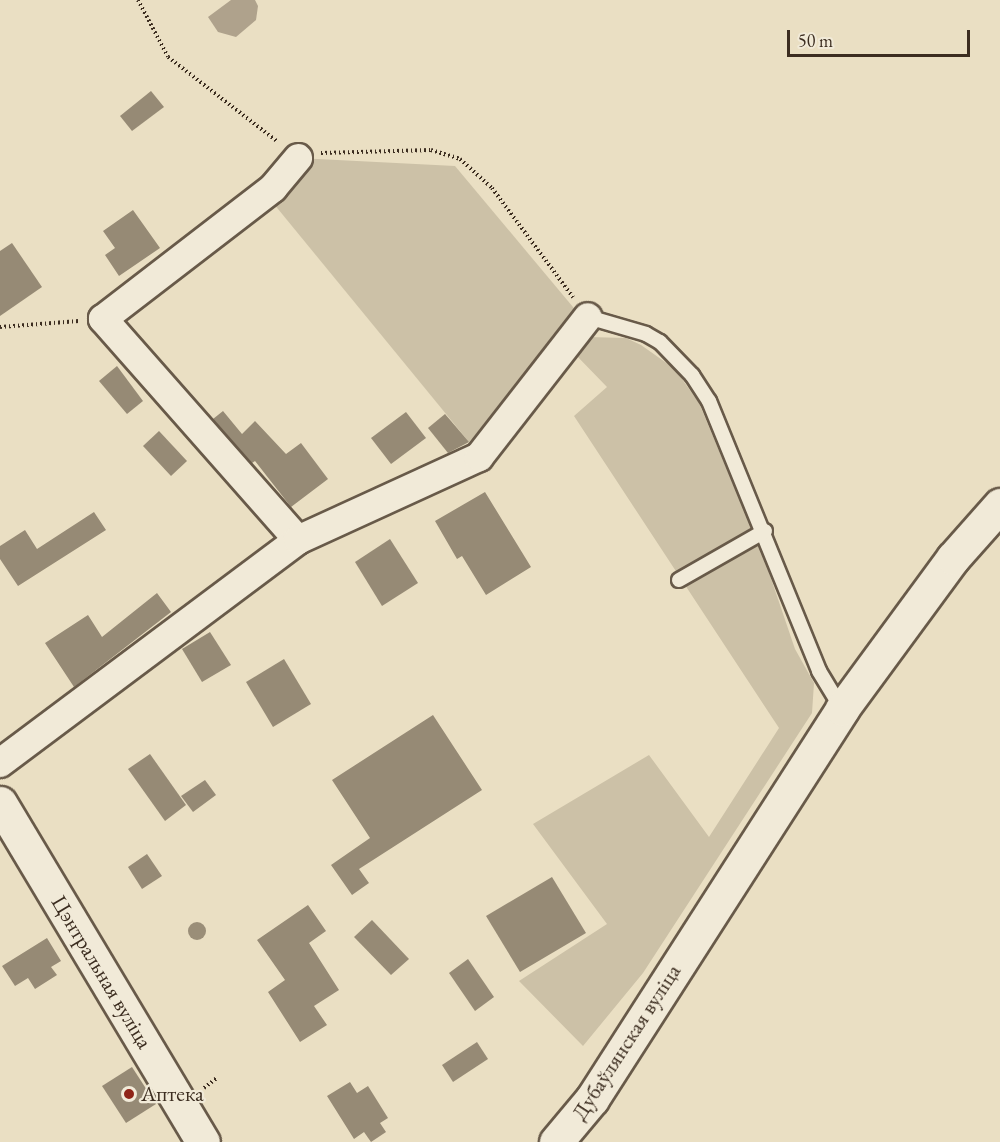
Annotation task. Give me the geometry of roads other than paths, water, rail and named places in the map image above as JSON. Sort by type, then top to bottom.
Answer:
[{"type":"main road","name":"Дубаўлянская вуліца","points":[[556,1142],[592,1099],[842,709],[953,558],[1000,505]]},
{"type":"main road","name":"Цэнтральная вуліца","points":[[0,803],[203,1142]]},
{"type":"street","points":[[298,158],[273,188],[103,319],[298,540]]},
{"type":"street","points":[[0,763],[298,540],[479,457],[588,317]]},
{"type":"lane","points":[[588,317],[646,334],[660,342],[692,375],[722,427],[819,671],[842,709]]},
{"type":"lane","points":[[679,580],[765,531]]},
{"type":"place","name":"Аптека","points":[[129,1094]]}]
